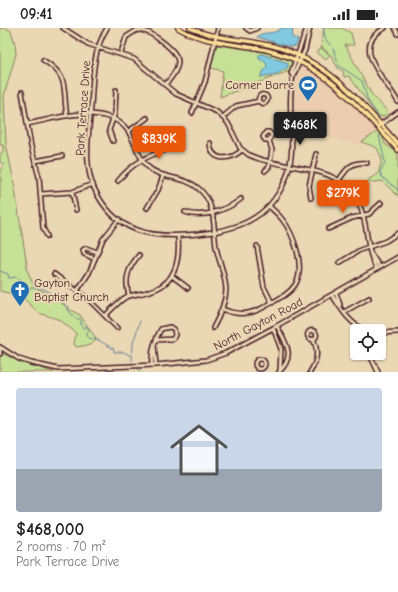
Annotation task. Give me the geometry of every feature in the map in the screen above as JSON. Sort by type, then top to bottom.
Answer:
[{"type":"main road","points":[[178,28],[195,36],[214,42],[268,50],[298,61],[335,84],[398,150]]},
{"type":"main road","points":[[190,28],[216,36],[266,44],[300,56],[322,68],[339,80],[398,144]]},
{"type":"street","points":[[64,28],[88,44],[121,53],[138,62],[180,96],[214,111],[223,117],[242,150],[252,157],[328,174],[339,180],[354,195],[363,215],[368,248],[378,267]]},
{"type":"street","name":"Park Terrace Drive","points":[[107,28],[98,46],[94,67],[88,158],[93,184],[102,201],[119,219],[133,228],[150,234],[178,237],[215,233],[244,225],[258,216],[269,206],[283,186],[290,166],[293,148],[289,99],[292,76],[291,73],[298,61],[309,28]]},
{"type":"street","points":[[192,113],[205,82],[218,28]]},
{"type":"street","points":[[246,28],[250,31],[257,28]]},
{"type":"street","points":[[385,28],[372,38],[370,54],[381,78],[398,102]]},
{"type":"street","points":[[395,28],[398,34]]},
{"type":"street","points":[[121,53],[126,37],[137,30],[148,32],[169,47],[176,54],[179,64],[175,74],[165,85]]},
{"type":"street","points":[[43,60],[57,70],[63,80],[66,88],[67,116]]},
{"type":"street","points":[[113,141],[109,130],[113,119],[116,90]]},
{"type":"street","points":[[22,92],[27,124],[39,177],[43,228],[48,236]]},
{"type":"street","points":[[223,117],[236,106],[258,101]]},
{"type":"street","points":[[377,127],[398,112]]},
{"type":"street","points":[[27,124],[67,116],[90,115],[113,119],[122,124],[129,131],[142,159],[149,167],[163,176],[184,180],[198,188],[208,200],[212,212],[225,284],[222,308],[213,328]]},
{"type":"street","points":[[129,131],[147,118]]},
{"type":"street","points":[[265,171],[269,167],[272,150],[269,140]]},
{"type":"street","points":[[210,143],[215,154],[222,158],[232,158],[242,150]]},
{"type":"street","points":[[118,181],[132,165],[142,159],[172,148]]},
{"type":"street","points":[[310,198],[309,186],[316,154]]},
{"type":"street","points":[[35,160],[62,156]]},
{"type":"street","points":[[339,180],[350,166],[359,163],[367,163]]},
{"type":"street","points":[[147,208],[158,190],[163,176]]},
{"type":"street","points":[[40,194],[72,192],[93,184]]},
{"type":"street","points":[[72,192],[76,210]]},
{"type":"street","points":[[185,212],[192,214],[226,209],[241,199]]},
{"type":"street","points":[[328,229],[352,218],[372,212],[381,203]]},
{"type":"street","points":[[222,308],[234,313],[247,314],[255,312],[291,290],[298,279],[300,266],[298,256],[287,227],[282,219],[269,206]]},
{"type":"street","points":[[77,291],[86,278],[104,239],[119,219]]},
{"type":"street","points":[[339,263],[368,248],[386,241],[398,233]]},
{"type":"street","points":[[105,316],[119,302],[129,296],[154,290],[165,283],[172,276],[179,257],[178,237]]},
{"type":"street","points":[[257,246],[264,288],[272,303]]},
{"type":"street","points":[[95,259],[84,254],[83,250],[86,248],[97,252]]},
{"type":"street","points":[[129,296],[126,285],[127,274],[139,255]]},
{"type":"street","name":"North Gayton Road","points":[[0,347],[19,359],[31,364],[58,370],[130,368],[196,362],[216,357],[277,326],[336,293],[378,267],[398,257]]},
{"type":"street","points":[[54,274],[77,291],[117,328]]},
{"type":"street","points":[[172,276],[188,288]]},
{"type":"street","points":[[336,293],[340,305]]},
{"type":"street","points":[[332,295],[344,312],[356,324]]},
{"type":"street","points":[[344,312],[369,298]]},
{"type":"street","points":[[277,326],[289,352],[286,364],[280,372]]},
{"type":"street","points":[[154,365],[151,352],[156,340],[163,328],[170,327],[174,329],[175,335],[173,339],[156,340]]},
{"type":"street","points":[[273,328],[281,349],[280,372]]},
{"type":"street","points":[[386,333],[398,332]]},
{"type":"street","points":[[310,372],[316,358],[316,346],[314,339]]},
{"type":"street","points":[[0,347],[0,354]]},
{"type":"street","points":[[372,360],[378,372]]},
{"type":"street","points":[[125,367],[126,372]]},
{"type":"shaded area","points":[[301,65],[316,72],[342,92],[378,131],[361,145],[292,128],[292,93],[295,77]]},
{"type":"green space","points":[[0,28],[6,28],[11,31],[15,43],[16,54],[4,96],[6,144],[13,177],[28,272],[34,286],[53,295],[67,308],[80,315],[96,340],[90,345],[76,347],[74,344],[76,333],[60,320],[39,313],[21,296],[0,291],[0,181],[3,179],[0,179],[0,171],[4,165],[0,162],[0,154],[3,152],[3,145],[0,145]]},
{"type":"green space","points":[[324,28],[342,28],[351,33],[354,45],[345,45],[372,95],[389,113],[383,117],[377,115],[349,76],[344,77],[343,71],[338,68],[330,54],[326,59],[317,53],[321,48],[329,54],[321,46]]},
{"type":"green space","points":[[218,45],[266,52],[290,60],[292,65],[289,71],[220,97],[223,71],[211,68],[215,47]]},
{"type":"green space","points":[[378,131],[382,135],[385,144],[398,153],[398,196],[382,181],[366,183],[369,179],[378,174],[382,159],[377,148],[362,142]]},
{"type":"green space","points":[[2,354],[23,363],[54,372],[0,372],[0,356]]},
{"type":"water","points":[[281,28],[293,28],[292,37],[298,40],[296,46],[290,47],[257,37],[262,34],[275,32]]},
{"type":"water","points":[[262,54],[288,63],[288,67],[277,74],[260,77],[267,66],[265,61],[259,58],[259,55]]},
{"type":"waterway","points":[[323,28],[326,40],[332,47]]},
{"type":"waterway","points":[[333,49],[338,62]]},
{"type":"waterway","points":[[338,65],[362,81],[368,101],[380,118]]},
{"type":"waterway","points":[[379,135],[385,162],[380,172],[382,177],[398,190]]},
{"type":"waterway","points":[[0,271],[8,274],[9,278],[17,277],[24,283],[25,288],[45,289],[69,307],[68,310],[76,319],[80,319],[82,321],[80,324],[84,329],[86,326],[89,330],[86,336],[98,340],[114,349],[114,352],[124,352],[131,356]]},
{"type":"waterway","points":[[132,361],[133,343],[140,321]]},
{"type":"waterway","points":[[137,368],[140,372]]},
{"type":"place","name":"Corner Barre","points":[[308,102]]},
{"type":"place","name":"Gayton Baptist Church","points":[[20,307]]}]
